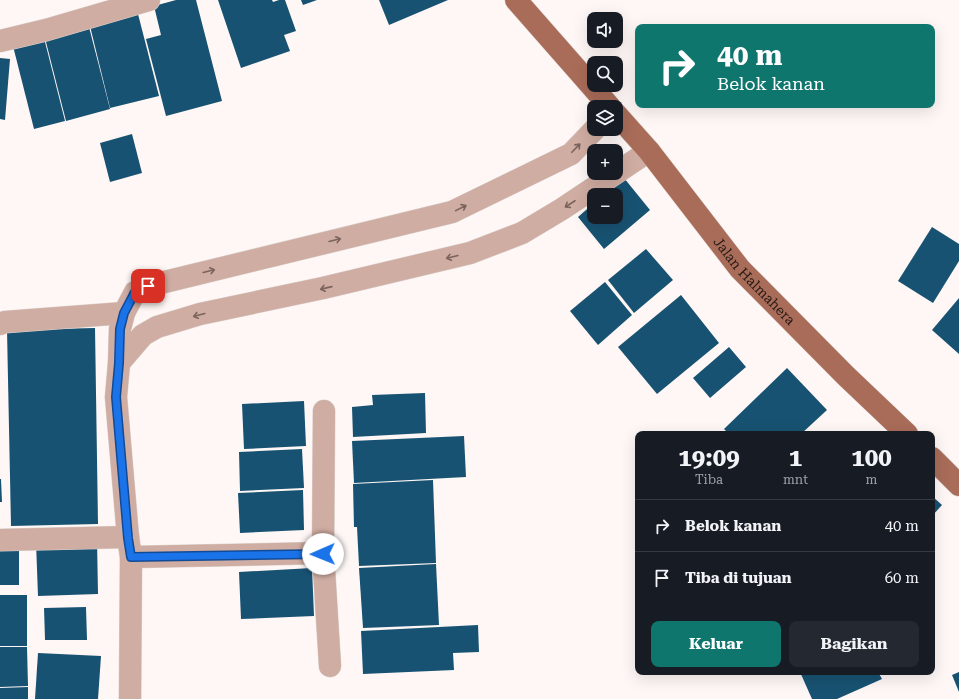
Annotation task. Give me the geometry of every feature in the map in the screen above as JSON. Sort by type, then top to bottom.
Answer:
[{"type":"main road","points":[[516,0],[604,100]]},
{"type":"main road","name":"Jalan Halmahera","points":[[623,122],[649,151],[740,269],[846,376],[904,431]]},
{"type":"main road","points":[[935,461],[959,485]]},
{"type":"street","points":[[0,41],[46,30],[148,0]]},
{"type":"street","points":[[130,699],[130,547],[116,397],[120,329],[124,313],[135,292],[148,286],[452,212],[571,154],[588,136]]},
{"type":"street","points":[[119,363],[143,335],[157,327],[200,314],[324,288],[470,253],[522,233],[562,209],[649,151]]},
{"type":"street","points":[[0,324],[5,322],[124,313]]},
{"type":"street","points":[[324,411],[323,554],[330,666]]},
{"type":"street","points":[[0,540],[130,547],[323,554]]},
{"type":"building","points":[[176,0],[196,0],[222,101],[166,116],[146,39],[161,35],[154,6]]},
{"type":"building","points":[[218,0],[272,0],[273,2],[285,0],[296,31],[284,35],[290,51],[241,68]]},
{"type":"building","points":[[301,0],[317,0],[303,5]]},
{"type":"building","points":[[379,0],[448,0],[389,25]]},
{"type":"building","points":[[138,14],[159,96],[110,108],[90,26]]},
{"type":"building","points":[[89,27],[110,109],[66,121],[45,38]]},
{"type":"building","points":[[44,38],[65,121],[34,129],[13,46]]},
{"type":"building","points":[[0,58],[10,59],[5,120],[0,119]]},
{"type":"building","points":[[132,134],[142,173],[110,182],[100,143]]},
{"type":"building","points":[[624,178],[650,210],[604,249],[578,217],[587,209],[587,224],[623,224],[623,188],[612,188]]},
{"type":"building","points":[[932,227],[959,244],[959,261],[933,303],[898,281]]},
{"type":"building","points":[[646,249],[673,280],[634,313],[608,280]]},
{"type":"building","points":[[605,282],[632,315],[598,345],[570,311]]},
{"type":"building","points":[[681,295],[719,343],[657,394],[618,347]]},
{"type":"building","points":[[959,298],[959,354],[932,330]]},
{"type":"building","points":[[95,328],[98,524],[11,526],[7,330]]},
{"type":"building","points":[[729,347],[746,367],[710,398],[693,378]]},
{"type":"building","points":[[787,368],[827,410],[804,431],[726,431],[724,429]]},
{"type":"building","points":[[425,393],[426,433],[353,437],[352,407],[373,405],[372,395]]},
{"type":"building","points":[[304,401],[306,446],[244,449],[242,404]]},
{"type":"building","points":[[464,436],[466,477],[354,483],[352,441]]},
{"type":"building","points":[[302,449],[304,488],[240,491],[239,452]]},
{"type":"building","points":[[1,479],[2,502],[0,502]]},
{"type":"building","points":[[433,480],[436,563],[359,566],[357,527],[354,527],[353,484]]},
{"type":"building","points":[[303,490],[304,530],[240,533],[238,493]]},
{"type":"building","points":[[935,499],[942,505],[935,513]]},
{"type":"building","points":[[97,540],[98,594],[38,596],[36,542]]},
{"type":"building","points":[[0,545],[19,545],[19,585],[0,585]]},
{"type":"building","points":[[436,564],[439,625],[363,628],[359,568]]},
{"type":"building","points":[[312,568],[314,616],[241,619],[239,572]]},
{"type":"building","points":[[0,595],[27,595],[27,646],[0,646]]},
{"type":"building","points":[[86,607],[87,640],[45,640],[44,608]]},
{"type":"building","points":[[478,625],[479,652],[453,653],[454,670],[363,674],[361,631]]},
{"type":"building","points":[[0,647],[27,647],[28,686],[0,687]]},
{"type":"building","points":[[38,653],[101,656],[98,699],[35,699]]},
{"type":"building","points":[[959,672],[959,692],[952,675]]},
{"type":"building","points":[[801,675],[880,675],[882,679],[837,699],[812,699]]},
{"type":"building","points":[[28,687],[28,699],[0,699],[0,688]]},
{"type":"route","points":[[148,286],[135,292],[124,313],[120,329],[116,397],[128,538],[131,557],[323,554]]}]
